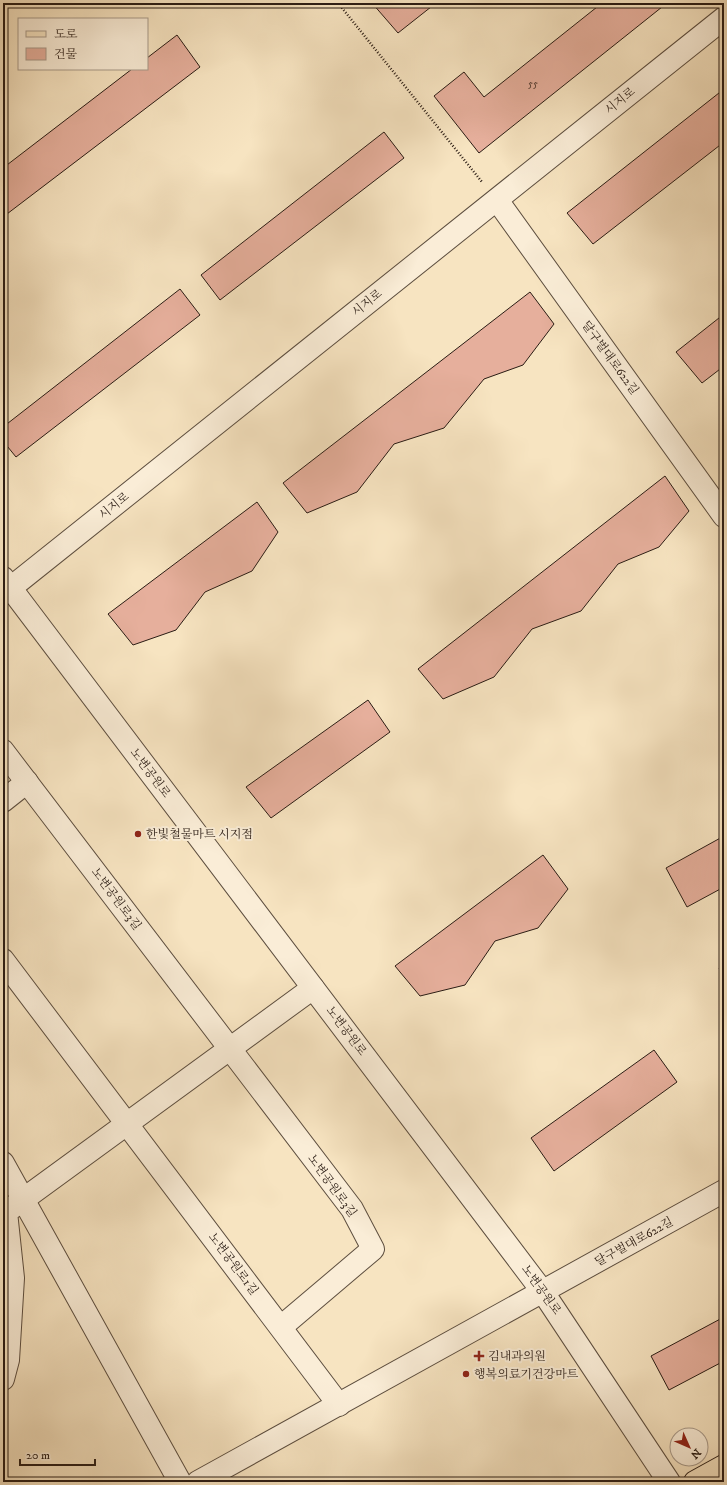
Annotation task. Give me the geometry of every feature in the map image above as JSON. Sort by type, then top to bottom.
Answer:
[{"type":"main road","points":[[695,1482],[724,1466]]},
{"type":"street","name":"시지로","points":[[6,587],[724,18]]},
{"type":"street","name":"달구벌대로622길","points":[[496,200],[724,516]]},
{"type":"street","name":"노변공원로","points":[[6,587],[544,1292],[670,1482]]},
{"type":"street","name":"노변공원로3길","points":[[3,751],[352,1209],[373,1249],[280,1327]]},
{"type":"street","points":[[3,801],[27,782]]},
{"type":"street","points":[[3,960],[127,1124]]},
{"type":"street","points":[[3,1379],[8,1360],[13,1278],[6,1212],[23,1198],[313,988]]},
{"type":"street","name":"노변공원로1길","points":[[127,1124],[339,1405]]},
{"type":"street","points":[[3,1163],[180,1482]]},
{"type":"street","name":"달구벌대로622길","points":[[544,1292],[724,1191]]},
{"type":"street","points":[[198,1482],[544,1292]]},
{"type":"path","points":[[338,3],[496,200]]},
{"type":"building","points":[[372,3],[436,3],[398,33]]},
{"type":"building","points":[[602,3],[667,3],[479,153],[434,96],[464,72],[484,97]]},
{"type":"building","points":[[177,35],[200,67],[3,217],[3,168],[131,70],[148,70],[148,57]]},
{"type":"building","points":[[724,89],[724,142],[593,244],[567,213]]},
{"type":"building","points":[[384,132],[404,158],[220,300],[201,275]]},
{"type":"building","points":[[180,289],[200,315],[16,457],[3,441],[3,427]]},
{"type":"building","points":[[530,292],[554,324],[523,365],[484,379],[444,428],[394,444],[357,492],[307,513],[283,483]]},
{"type":"building","points":[[724,314],[724,366],[702,383],[676,352]]},
{"type":"building","points":[[665,476],[689,511],[659,547],[618,564],[581,611],[532,629],[494,677],[443,699],[418,669]]},
{"type":"building","points":[[257,502],[278,532],[252,571],[205,592],[176,630],[133,645],[108,614]]},
{"type":"building","points":[[368,700],[390,732],[271,818],[246,787]]},
{"type":"building","points":[[724,836],[724,887],[687,907],[666,868]]},
{"type":"building","points":[[543,855],[568,889],[538,928],[495,941],[465,985],[420,996],[395,966]]},
{"type":"building","points":[[724,966],[724,976],[719,968]]},
{"type":"building","points":[[654,1050],[677,1082],[554,1171],[531,1138]]},
{"type":"building","points":[[724,1317],[724,1361],[669,1390],[651,1356]]},
{"type":"place","name":"한빛철물마트 시지점","points":[[138,834]]},
{"type":"place","name":"김내과의원","points":[[479,1356]]},
{"type":"place","name":"행복의료기건강마트","points":[[466,1374]]}]
